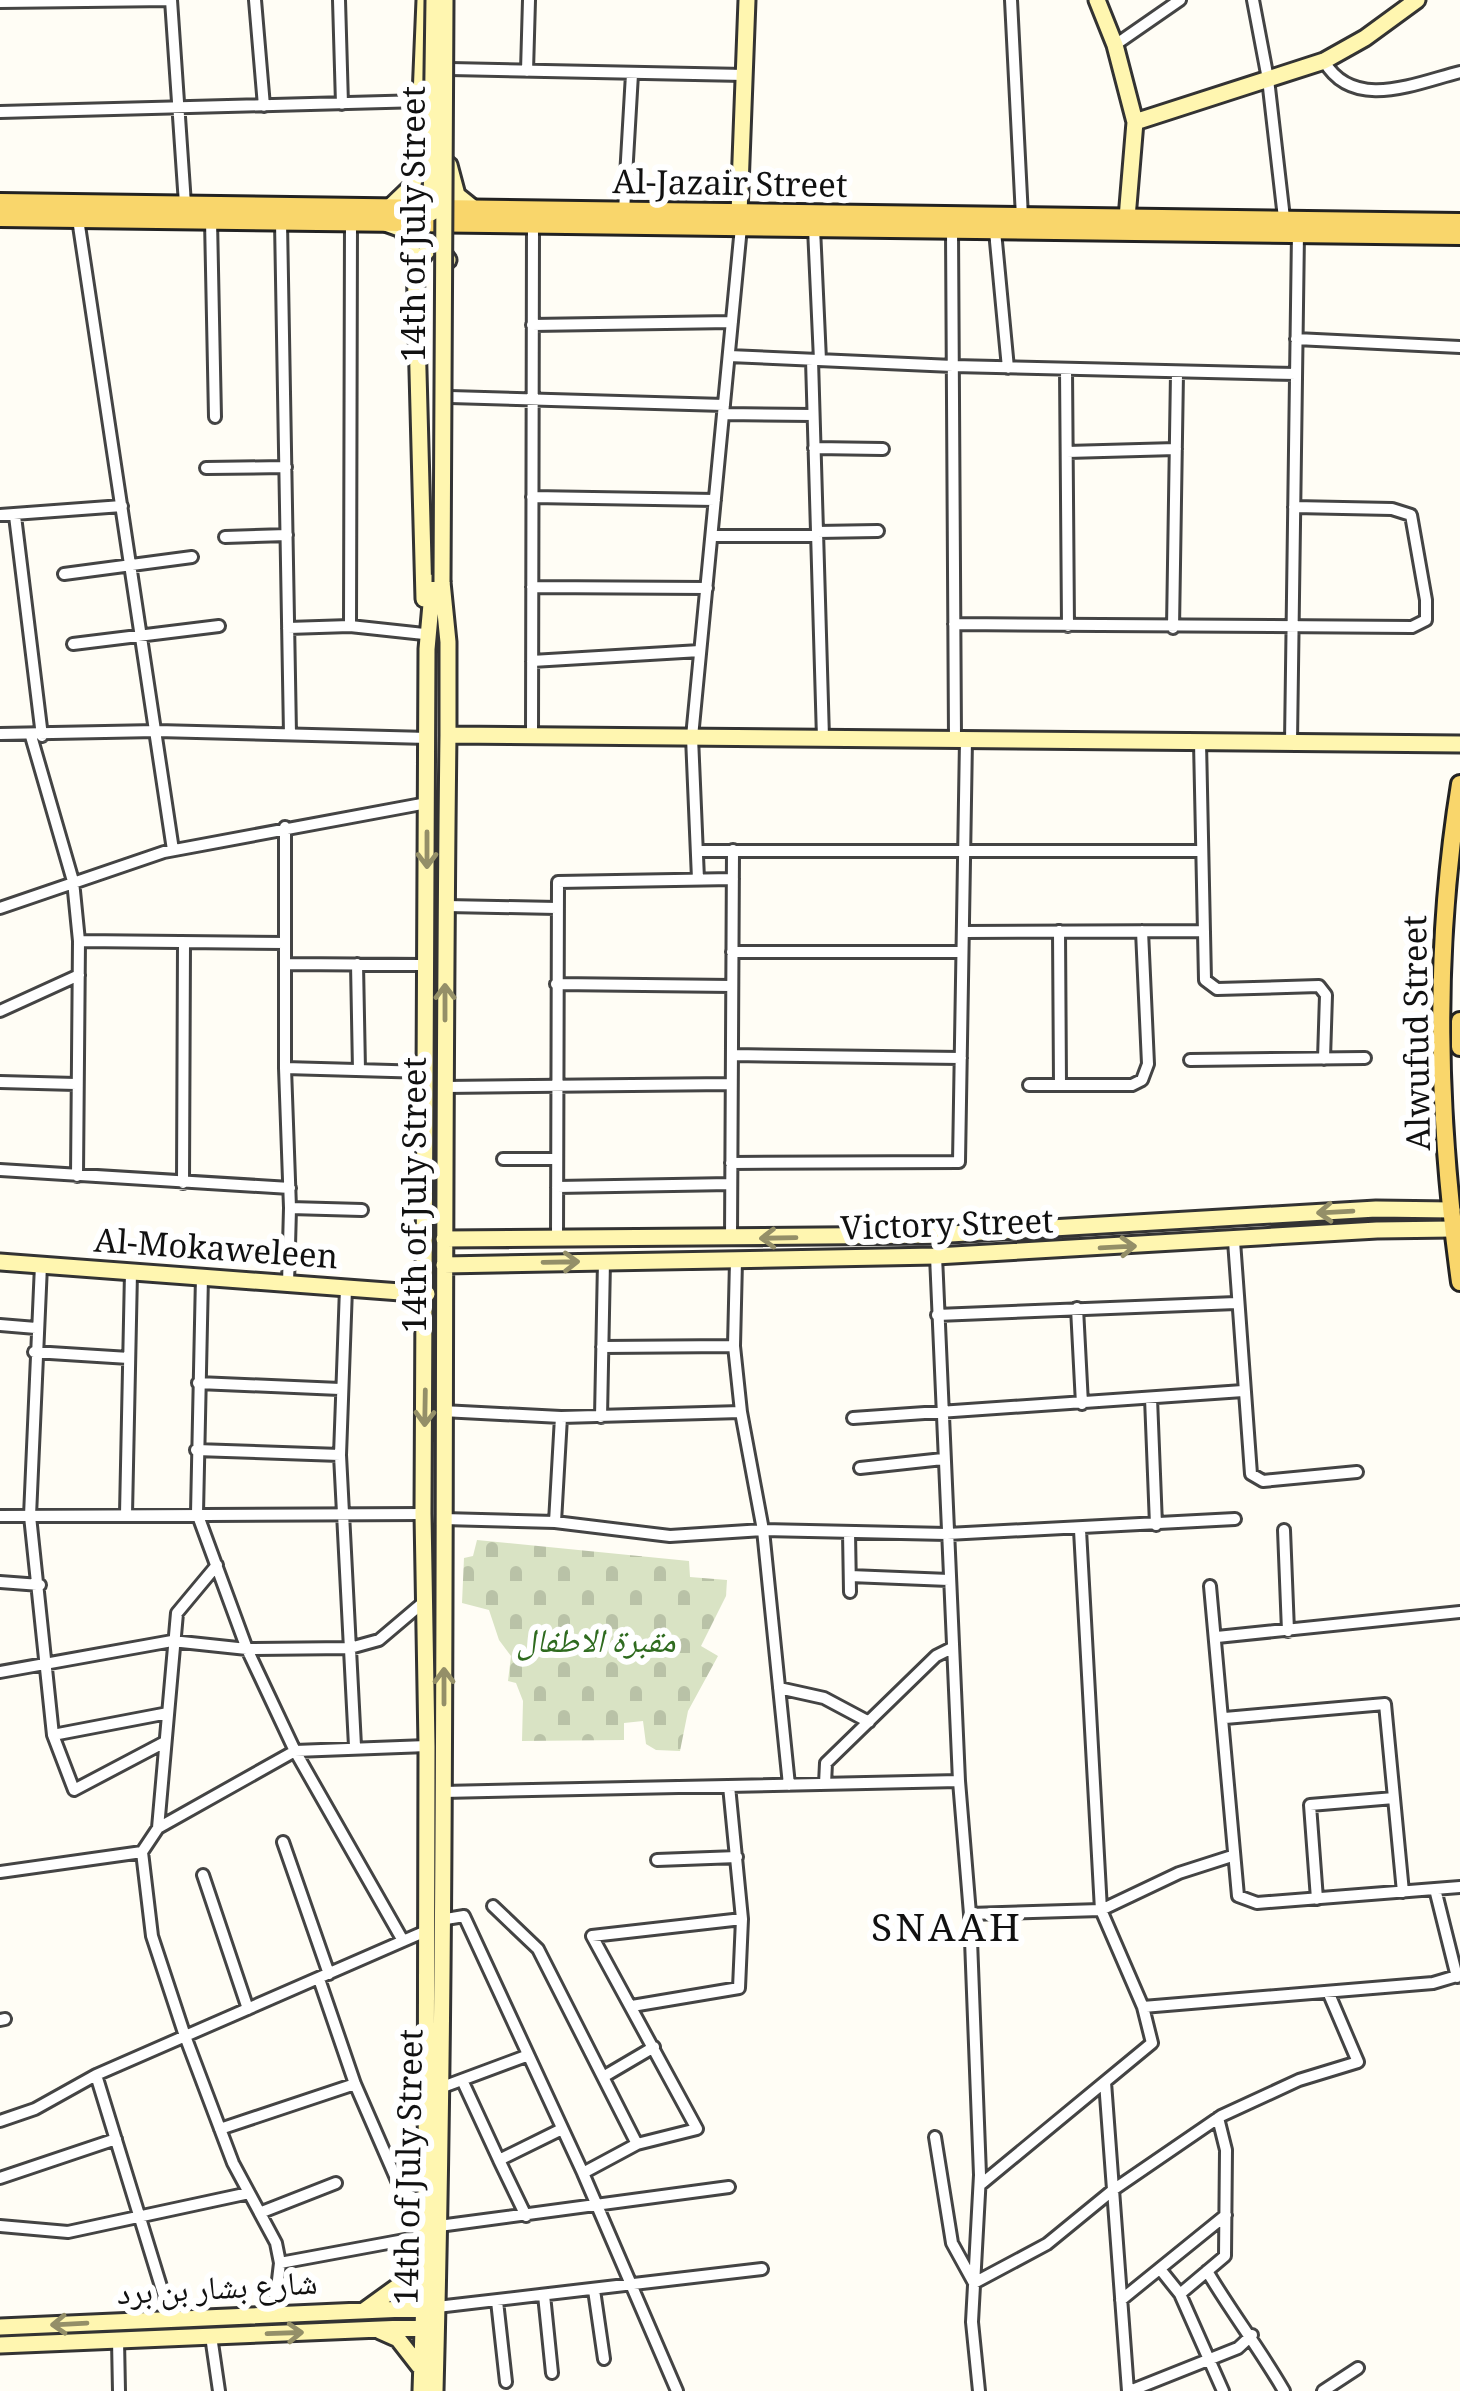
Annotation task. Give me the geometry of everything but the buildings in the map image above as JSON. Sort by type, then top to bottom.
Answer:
[{"type":"main road","points":[[424,0],[418,169],[412,186],[389,216],[408,236],[416,265],[426,642]]},
{"type":"main road","name":"14th of July Street","points":[[433,2231],[425,2203],[433,1926],[443,1792],[448,735],[448,642],[438,582],[434,0]]},
{"type":"main road","points":[[448,0],[449,169],[457,195],[471,215],[455,238],[448,260],[448,642]]},
{"type":"main road","name":"14th of July Street","points":[[435,2391],[429,2308],[440,2088],[423,1514],[426,642],[438,582],[448,0]]},
{"type":"main road","points":[[740,220],[747,0]]},
{"type":"main road","points":[[1097,0],[1115,45],[1135,122],[1127,218]]},
{"type":"main road","points":[[1135,122],[1324,61],[1417,0]]},
{"type":"main road","points":[[418,169],[430,187],[442,184],[449,169]]},
{"type":"main road","name":"Al-Jazair Street","points":[[0,202],[185,204],[389,216],[624,212],[814,228],[995,231],[1460,222]]},
{"type":"main road","name":"Al-Jazair Street","points":[[471,215],[532,224],[1022,217],[1241,225]]},
{"type":"main road","name":"Al-Jazair Street","points":[[0,218],[351,222],[389,216]]},
{"type":"main road","name":"Al-Jazair Street","points":[[1276,224],[1298,233],[1460,236]]},
{"type":"main road","points":[[416,265],[430,247],[440,249],[448,260]]},
{"type":"main road","points":[[448,735],[1460,744]]},
{"type":"main road","name":"Alwufud Street","points":[[1460,784],[1444,896],[1440,988],[1440,1091],[1460,1282]]},
{"type":"main road","name":"Alwufud Street","points":[[1460,1021],[1460,1047]]},
{"type":"main road","points":[[1376,1209],[1378,1230]]},
{"type":"main road","name":"Victory Street","points":[[444,1239],[934,1234],[1376,1209],[1452,1220]]},
{"type":"main road","name":"Victory Street","points":[[444,1265],[936,1256],[1234,1241],[1452,1220]]},
{"type":"main road","points":[[509,1240],[510,1263]]},
{"type":"main road","name":"Al-Mokaweleen","points":[[0,1262],[427,1294]]},
{"type":"main road","points":[[363,2311],[401,2284],[433,2231]]},
{"type":"main road","name":"شارع بشار بن برد","points":[[0,2327],[429,2308]]},
{"type":"main road","name":"14th of July Street","points":[[421,2391],[420,2368],[429,2327]]},
{"type":"main road","name":"شارع بشار بن برد","points":[[0,2345],[429,2327]]},
{"type":"main road","points":[[371,2330],[391,2333],[420,2368]]},
{"type":"street","points":[[0,2],[171,0],[185,204]]},
{"type":"street","points":[[255,0],[264,106]]},
{"type":"street","points":[[338,0],[342,104]]},
{"type":"street","points":[[527,71],[529,0]]},
{"type":"street","points":[[1010,0],[1022,217]]},
{"type":"street","points":[[1115,45],[1180,0]]},
{"type":"street","points":[[1253,0],[1268,79],[1276,224]]},
{"type":"street","points":[[1324,61],[1340,80],[1372,92],[1460,72]]},
{"type":"street","points":[[450,69],[744,75]]},
{"type":"street","points":[[624,212],[632,74]]},
{"type":"street","points":[[0,112],[424,101]]},
{"type":"street","points":[[78,219],[173,850]]},
{"type":"street","points":[[211,220],[215,418]]},
{"type":"street","points":[[698,879],[692,737],[740,220]]},
{"type":"street","points":[[281,222],[290,734]]},
{"type":"street","points":[[350,626],[351,222]]},
{"type":"street","points":[[532,224],[532,736]]},
{"type":"street","points":[[814,228],[813,415],[823,738]]},
{"type":"street","points":[[731,1163],[959,1162],[964,849],[954,624],[952,230]]},
{"type":"street","points":[[995,231],[1008,368]]},
{"type":"street","points":[[1291,742],[1298,233]]},
{"type":"street","points":[[532,325],[732,322]]},
{"type":"street","points":[[1296,338],[1460,347]]},
{"type":"street","points":[[729,356],[1296,374]]},
{"type":"street","points":[[1066,369],[1068,626]]},
{"type":"street","points":[[1173,628],[1177,373]]},
{"type":"street","points":[[450,397],[813,415]]},
{"type":"street","points":[[814,448],[883,449]]},
{"type":"street","points":[[1066,452],[1176,448]]},
{"type":"street","points":[[206,468],[286,466]]},
{"type":"street","points":[[532,497],[715,500]]},
{"type":"street","points":[[0,515],[122,506]]},
{"type":"street","points":[[954,624],[1412,627],[1426,620],[1411,515],[1406,511],[1294,507]]},
{"type":"street","points":[[15,516],[36,736],[73,881],[79,941],[77,1176]]},
{"type":"street","points":[[712,536],[878,531]]},
{"type":"street","points":[[224,537],[287,535]]},
{"type":"street","points":[[64,574],[192,557]]},
{"type":"street","points":[[532,587],[706,588]]},
{"type":"street","points":[[73,644],[219,626]]},
{"type":"street","points":[[288,628],[350,626],[426,642]]},
{"type":"street","points":[[532,661],[700,651]]},
{"type":"street","points":[[0,734],[158,731],[428,738]]},
{"type":"street","points":[[1200,742],[1203,977],[1213,988],[1311,984],[1322,988],[1326,995],[1324,1059]]},
{"type":"street","points":[[0,908],[173,850],[427,803]]},
{"type":"street","points":[[285,827],[288,1284]]},
{"type":"street","points":[[731,1238],[733,850]]},
{"type":"street","points":[[697,851],[1201,850]]},
{"type":"street","points":[[557,1238],[558,882],[733,878]]},
{"type":"street","points":[[446,906],[557,908]]},
{"type":"street","points":[[1059,931],[1060,1084]]},
{"type":"street","points":[[1029,1084],[1132,1085],[1145,1075],[1142,931]]},
{"type":"street","points":[[963,932],[1201,931]]},
{"type":"street","points":[[79,941],[285,943]]},
{"type":"street","points":[[183,1183],[184,944]]},
{"type":"street","points":[[732,952],[962,952]]},
{"type":"street","points":[[285,964],[427,965]]},
{"type":"street","points":[[357,964],[359,1070]]},
{"type":"street","points":[[0,1011],[79,975]]},
{"type":"street","points":[[556,984],[732,986]]},
{"type":"street","points":[[732,1055],[961,1058]]},
{"type":"street","points":[[1190,1060],[1365,1058]]},
{"type":"street","points":[[285,1068],[427,1072]]},
{"type":"street","points":[[0,1082],[76,1084]]},
{"type":"street","points":[[445,1087],[731,1084]]},
{"type":"street","points":[[503,1159],[557,1159]]},
{"type":"street","points":[[0,1170],[290,1187]]},
{"type":"street","points":[[557,1187],[731,1184]]},
{"type":"street","points":[[290,1208],[362,1210]]},
{"type":"street","points":[[1234,1241],[1248,1465],[1254,1477],[1268,1481],[1357,1472]]},
{"type":"street","points":[[936,1256],[952,1648],[970,1914],[979,2186],[972,2322],[979,2391]]},
{"type":"street","points":[[601,1417],[604,1261]]},
{"type":"street","points":[[736,1261],[734,1346],[763,1530],[789,1784]]},
{"type":"street","points":[[41,1265],[30,1516],[53,1735],[74,1790],[165,1742]]},
{"type":"street","points":[[126,1514],[131,1271]]},
{"type":"street","points":[[202,1276],[197,1513],[247,1649],[295,1751],[402,1940]]},
{"type":"street","points":[[346,1288],[340,1455],[356,1746]]},
{"type":"street","points":[[937,1315],[1236,1303]]},
{"type":"street","points":[[1077,1308],[1082,1404]]},
{"type":"street","points":[[0,1325],[36,1328]]},
{"type":"street","points":[[602,1347],[734,1346]]},
{"type":"street","points":[[34,1352],[129,1358]]},
{"type":"street","points":[[198,1383],[340,1389]]},
{"type":"street","points":[[853,1418],[1243,1391]]},
{"type":"street","points":[[1151,1398],[1156,1525]]},
{"type":"street","points":[[442,1411],[561,1417],[741,1412]]},
{"type":"street","points":[[555,1522],[561,1417]]},
{"type":"street","points":[[196,1450],[340,1455]]},
{"type":"street","points":[[860,1468],[944,1459]]},
{"type":"street","points":[[0,1516],[423,1514]]},
{"type":"street","points":[[443,1520],[555,1522],[670,1536],[763,1530],[947,1534],[1080,1530],[1234,1519]]},
{"type":"street","points":[[979,2186],[1152,2042],[1143,2007],[1101,1910],[1080,1530]]},
{"type":"street","points":[[1284,1530],[1288,1631]]},
{"type":"street","points":[[849,1532],[850,1592]]},
{"type":"street","points":[[158,1828],[172,1641],[182,1603],[217,1565]]},
{"type":"street","points":[[850,1576],[949,1580]]},
{"type":"street","points":[[0,1582],[40,1585]]},
{"type":"street","points":[[1210,1586],[1225,1718],[1235,1889],[1243,1900],[1257,1904],[1460,1887]]},
{"type":"street","points":[[0,1672],[172,1641],[247,1649],[350,1648],[379,1640],[424,1601]]},
{"type":"street","points":[[1217,1636],[1460,1612]]},
{"type":"street","points":[[825,1784],[826,1763],[936,1656],[952,1648]]},
{"type":"street","points":[[779,1688],[824,1698],[869,1722]]},
{"type":"street","points":[[1225,1718],[1384,1704],[1402,1892]]},
{"type":"street","points":[[53,1735],[168,1713]]},
{"type":"street","points":[[274,2314],[280,2263],[276,2243],[220,2129],[185,2036],[152,1936],[142,1852],[158,1828],[295,1751],[427,1746]]},
{"type":"street","points":[[443,1792],[959,1781]]},
{"type":"street","points":[[632,2006],[739,1988],[742,1919],[730,1786]]},
{"type":"street","points":[[1317,1899],[1310,1805],[1394,1798]]},
{"type":"street","points":[[283,1842],[355,2084],[402,2192],[425,2203]]},
{"type":"street","points":[[0,1871],[142,1852]]},
{"type":"street","points":[[970,1914],[1101,1910],[1179,1873],[1232,1856]]},
{"type":"street","points":[[657,1860],[737,1857]]},
{"type":"street","points":[[203,1875],[248,2009]]},
{"type":"street","points":[[1143,2007],[1330,1994],[1458,1976],[1435,1889]]},
{"type":"street","points":[[493,1906],[538,1949],[637,2144]]},
{"type":"street","points":[[0,2121],[464,1916],[583,2173],[676,2391]]},
{"type":"street","points":[[583,2173],[637,2144],[697,2129],[592,1936],[742,1919]]},
{"type":"street","points":[[974,2283],[1047,2243],[1113,2190],[1218,2118],[1299,2080],[1358,2062],[1330,1994]]},
{"type":"street","points":[[603,2077],[654,2048]]},
{"type":"street","points":[[440,2088],[526,2056]]},
{"type":"street","points":[[96,2075],[171,2320]]},
{"type":"street","points":[[462,2080],[526,2216]]},
{"type":"street","points":[[1105,2082],[1129,2391],[1238,2348],[1252,2336]]},
{"type":"street","points":[[220,2129],[355,2084]]},
{"type":"street","points":[[1180,2294],[1225,2256],[1226,2150],[1218,2118]]},
{"type":"street","points":[[499,2160],[562,2129]]},
{"type":"street","points":[[935,2138],[952,2242],[974,2283]]},
{"type":"street","points":[[0,2178],[116,2139]]},
{"type":"street","points":[[262,2212],[335,2183]]},
{"type":"street","points":[[280,2263],[433,2231],[729,2187]]},
{"type":"street","points":[[0,2226],[68,2232],[249,2193]]},
{"type":"street","points":[[1121,2300],[1226,2215]]},
{"type":"street","points":[[429,2308],[762,2269]]},
{"type":"street","points":[[1160,2269],[1180,2294],[1222,2391]]},
{"type":"street","points":[[1207,2271],[1284,2391]]},
{"type":"street","points":[[594,2290],[604,2359]]},
{"type":"street","points":[[544,2295],[552,2372]]},
{"type":"street","points":[[497,2301],[506,2382]]},
{"type":"street","points":[[211,2336],[219,2391]]},
{"type":"street","points":[[118,2340],[118,2391]]},
{"type":"street","points":[[1323,2391],[1358,2368]]},
{"type":"green space","name":"مقبرة الاطفال","points":[[477,1540],[689,1561],[690,1577],[727,1580],[726,1596],[701,1646],[718,1656],[688,1711],[680,1751],[656,1750],[646,1744],[643,1721],[624,1723],[624,1740],[522,1741],[523,1701],[516,1683],[508,1681],[511,1656],[499,1640],[489,1610],[462,1603],[464,1558],[473,1556]]},
{"type":"district","name":"SNAAH","points":[[947,1927]]}]
